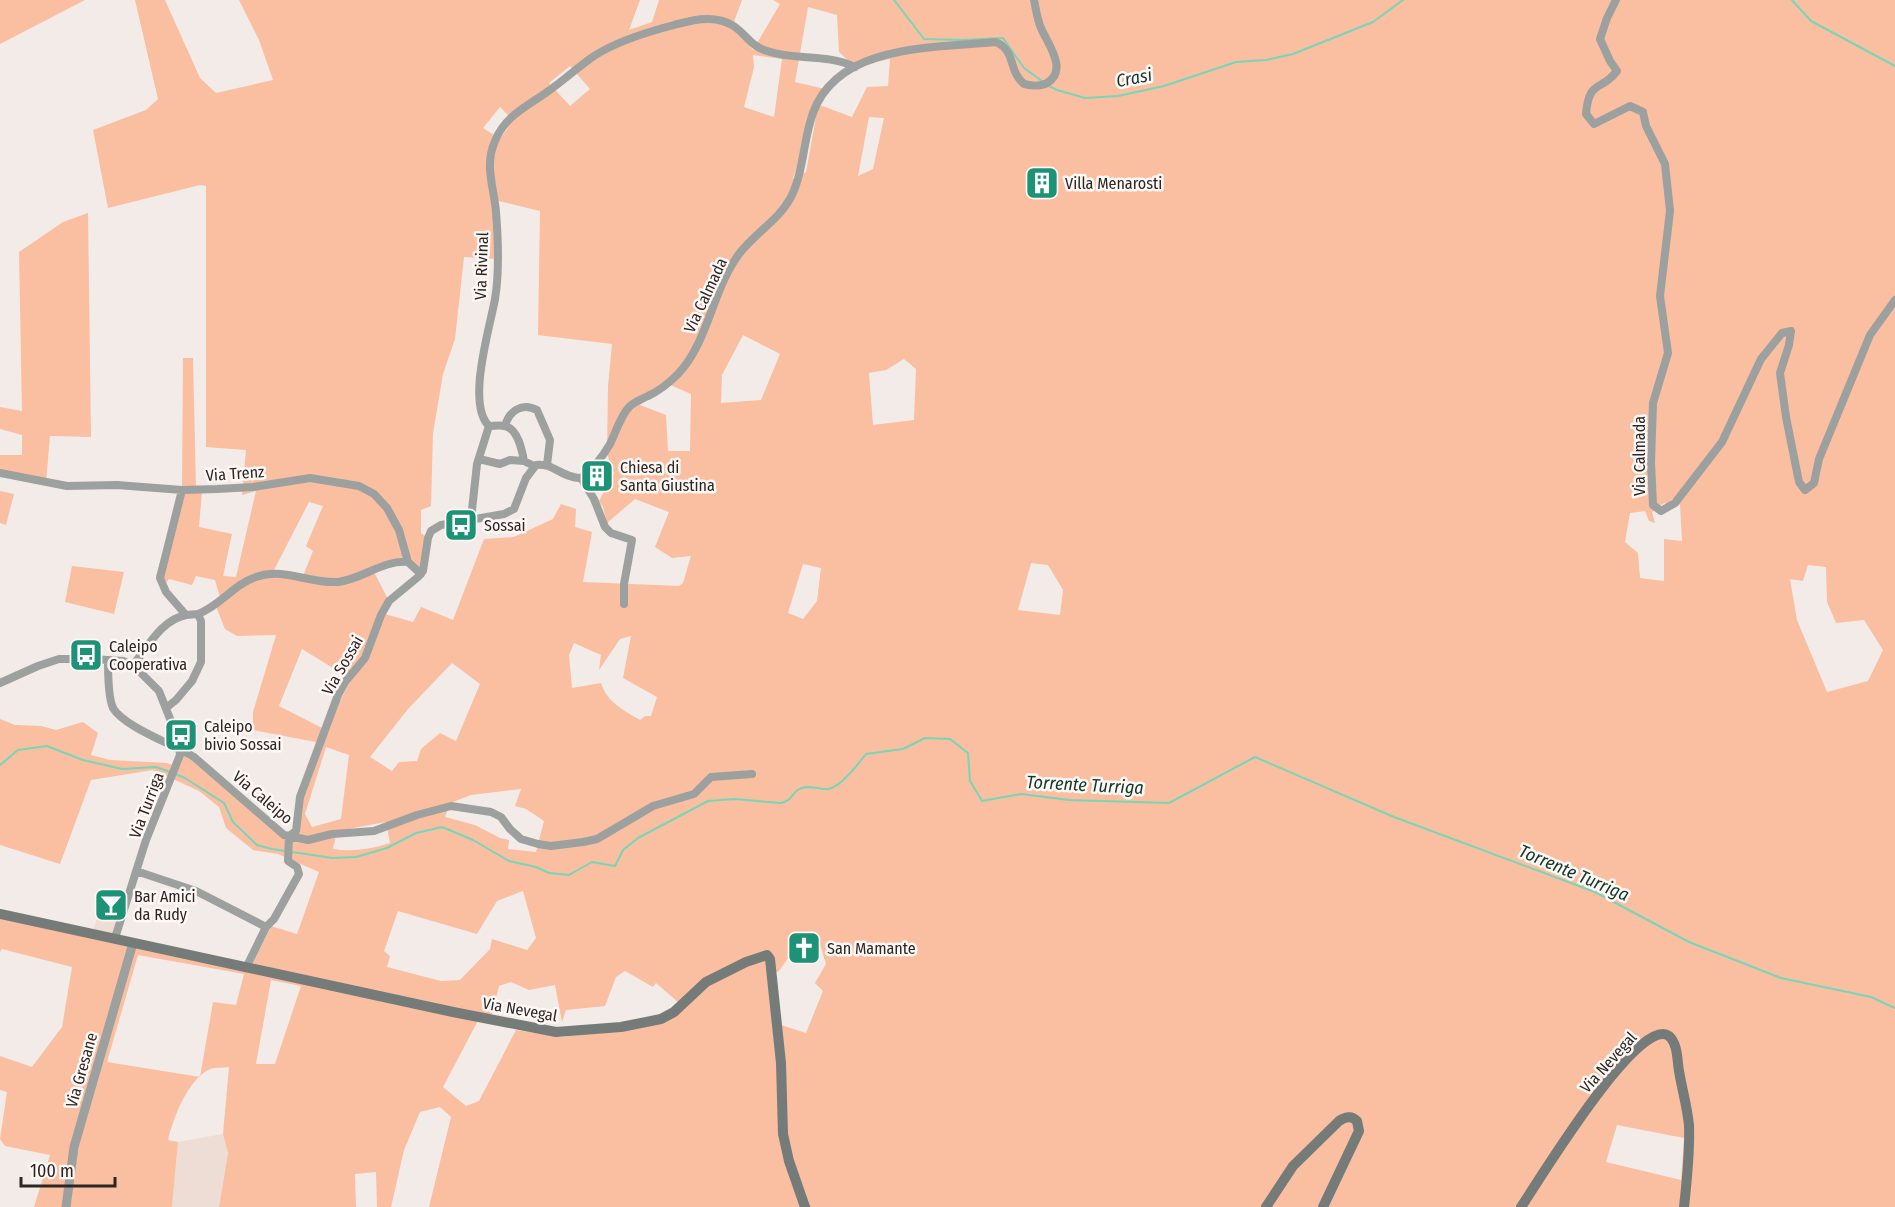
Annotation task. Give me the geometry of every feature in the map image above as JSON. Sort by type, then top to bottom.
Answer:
[{"type":"main road","name":"Via Nevegal","points":[[0,914],[542,1030],[571,1031],[621,1027],[661,1019],[674,1012],[706,982],[746,962],[768,955],[781,1063],[784,1142],[805,1207]]},
{"type":"main road","name":"Via Nevegal","points":[[1521,1207],[1557,1149],[1612,1077],[1646,1041],[1663,1034],[1670,1038],[1676,1049],[1688,1114],[1688,1162],[1684,1207]]},
{"type":"main road","points":[[1266,1207],[1293,1166],[1339,1121],[1352,1117],[1359,1124],[1359,1131],[1323,1207]]},
{"type":"street","name":"Via Calmada","points":[[581,478],[610,444],[628,408],[668,384],[692,355],[721,285],[740,253],[783,209],[791,197],[813,114],[821,95],[828,86],[855,67],[877,56],[899,51],[996,42],[1005,47],[1011,55],[1014,72],[1018,78],[1031,86],[1044,84],[1053,78],[1056,64],[1040,26],[1034,0]]},
{"type":"street","name":"Via Calmada","points":[[1616,0],[1600,39],[1617,71],[1610,80],[1595,86],[1587,100],[1586,114],[1594,124],[1630,106],[1643,112],[1646,126],[1665,164],[1670,212],[1660,296],[1668,353],[1653,403],[1651,462],[1653,505],[1661,511],[1675,503],[1722,442],[1761,359],[1782,333],[1791,332],[1790,345],[1780,373],[1799,482],[1805,490],[1814,483],[1819,459],[1870,335],[1895,300]]},
{"type":"street","name":"Via Rivinal","points":[[489,426],[483,420],[480,370],[496,289],[496,212],[489,165],[495,141],[510,117],[594,57],[626,40],[693,20],[708,18],[734,25],[756,47],[767,51],[829,58],[855,67]]},
{"type":"street","points":[[505,426],[509,416],[517,409],[529,406],[537,410],[550,440],[547,465]]},
{"type":"street","points":[[471,519],[479,459],[489,426],[505,426],[513,432],[524,461]]},
{"type":"street","points":[[479,459],[501,464],[510,460],[524,461],[534,466],[547,465],[571,477],[581,478],[594,499],[605,527],[611,533],[632,540],[624,584],[624,604]]},
{"type":"street","points":[[133,665],[164,626],[186,615],[198,614],[243,583],[265,574],[276,573],[335,582],[351,579],[389,563],[408,562],[421,574],[431,531],[441,525],[504,514],[514,509],[526,478],[534,466]]},
{"type":"street","name":"Via Trenz","points":[[0,473],[67,486],[117,485],[182,490],[254,487],[310,478],[358,486],[379,499],[391,513],[402,538],[408,562]]},
{"type":"street","points":[[182,490],[160,578],[166,592],[186,615]]},
{"type":"street","name":"Via Sossai","points":[[289,839],[297,829],[297,808],[300,797],[343,686],[365,658],[381,615],[389,601],[421,574]]},
{"type":"street","points":[[166,708],[192,681],[201,662],[201,621],[198,614]]},
{"type":"street","points":[[0,683],[59,659],[123,661],[133,665],[159,691],[181,748]]},
{"type":"street","name":"Via Caleipo","points":[[108,660],[113,708],[150,736],[181,748],[194,757],[289,839],[289,862],[297,867],[298,874],[274,919],[266,927]]},
{"type":"street","name":"Via Turriga","points":[[115,938],[136,871],[181,748]]},
{"type":"street","points":[[289,839],[308,840],[332,834],[374,831],[417,815],[451,806],[491,812],[501,817],[521,839],[538,844],[551,846],[583,842],[597,839],[653,806],[694,794],[711,777],[752,774]]},
{"type":"street","points":[[136,871],[196,891],[266,927],[246,968]]},
{"type":"street","name":"Via Gresane","points":[[66,1207],[74,1147],[133,943]]},
{"type":"shaded area","points":[[0,0],[85,0],[0,44]]},
{"type":"shaded area","points":[[135,0],[165,0],[200,78],[216,93],[273,80],[259,40],[239,0],[640,0],[629,30],[652,22],[659,0],[742,0],[732,27],[753,50],[780,4],[773,0],[1895,0],[1895,1207],[429,1207],[451,1117],[440,1107],[420,1112],[404,1150],[391,1207],[377,1207],[376,1172],[355,1174],[356,1207],[219,1207],[228,1153],[223,1134],[229,1067],[210,1069],[200,1076],[213,1002],[236,1005],[244,974],[138,955],[107,1062],[199,1077],[183,1100],[168,1140],[178,1142],[172,1207],[34,1207],[50,1155],[5,1146],[0,1139],[7,1092],[0,1090],[0,1056],[32,1067],[62,1027],[72,967],[2,949],[0,952],[0,911],[252,965],[271,926],[297,934],[319,872],[278,854],[253,850],[226,828],[219,807],[199,791],[153,770],[91,780],[60,864],[0,845],[0,719],[15,725],[41,726],[56,730],[83,722],[98,733],[91,755],[110,760],[167,763],[177,767],[183,751],[262,817],[290,834],[298,831],[298,812],[321,743],[253,730],[253,712],[276,635],[237,636],[225,629],[215,604],[221,601],[215,580],[196,576],[192,585],[169,579],[167,582],[156,576],[182,490],[183,358],[193,358],[196,489],[202,491],[199,527],[232,534],[223,576],[236,577],[256,491],[242,495],[246,450],[206,447],[206,186],[200,185],[108,208],[93,130],[146,110],[158,99]],"holes":[[[808,7],[837,15],[839,52],[855,67],[890,59],[888,86],[867,87],[852,117],[817,104],[825,89],[795,82]],[[753,55],[782,59],[774,117],[744,107],[754,67]],[[570,66],[590,89],[570,106],[549,83]],[[500,107],[513,120],[500,139],[483,128]],[[816,117],[806,172],[793,179],[793,178]],[[869,117],[884,118],[873,169],[858,176]],[[495,200],[540,211],[538,335],[612,344],[608,386],[607,454],[614,473],[599,501],[607,523],[635,499],[669,512],[655,547],[672,558],[691,556],[683,583],[679,586],[583,582],[592,532],[575,527],[576,509],[561,504],[553,519],[514,537],[484,539],[453,620],[421,607],[413,622],[385,614],[390,603],[374,572],[393,564],[412,563],[418,574],[423,561],[426,537],[421,533],[421,510],[431,506],[433,433],[443,374],[455,339],[464,257],[496,259]],[[743,335],[780,354],[761,400],[721,403],[722,375]],[[904,359],[916,369],[914,420],[873,425],[869,373],[886,370]],[[668,384],[691,394],[690,451],[668,451],[666,415],[640,405]],[[1672,499],[1680,505],[1682,541],[1664,539],[1664,581],[1640,578],[1638,553],[1625,542],[1630,513],[1645,511],[1649,521],[1655,523],[1652,512],[1664,503],[1669,504]],[[309,502],[323,506],[306,546],[313,551],[303,576],[274,570]],[[1031,563],[1048,565],[1063,590],[1060,615],[1018,610]],[[803,564],[821,568],[817,601],[803,619],[788,613]],[[1808,565],[1826,567],[1827,602],[1836,623],[1864,620],[1883,650],[1868,681],[1827,692],[1797,620],[1790,579],[1803,581]],[[631,636],[623,678],[657,697],[651,716],[645,716],[640,720],[622,709],[607,696],[601,683],[572,688],[569,655],[574,643],[601,655],[599,670],[620,639]],[[302,649],[351,679],[326,730],[279,706]],[[452,663],[480,684],[456,741],[440,733],[421,749],[417,761],[399,762],[392,771],[370,757],[408,709]],[[326,747],[349,755],[341,819],[312,827],[305,814]],[[521,789],[515,806],[526,809],[544,821],[536,852],[508,849],[509,840],[500,838],[475,825],[445,817],[450,803],[471,795]],[[386,822],[390,843],[347,850],[333,849],[337,831]],[[523,891],[536,938],[527,950],[492,939],[490,949],[460,980],[441,981],[387,967],[390,956],[384,951],[398,911],[477,934],[497,901]],[[803,937],[818,938],[826,964],[815,983],[823,991],[806,1033],[778,1024],[773,974],[779,971]],[[625,971],[653,987],[656,983],[678,1002],[656,1022],[618,1030],[562,1037],[516,1030],[479,1101],[466,1106],[443,1087],[482,1013],[492,1015],[499,986],[511,982],[529,990],[555,985],[562,1022],[566,1010],[605,1006],[616,977]],[[271,980],[301,986],[275,1064],[256,1064]],[[1617,1125],[1684,1138],[1681,1180],[1606,1162]]]},
{"type":"shaded area","points":[[88,213],[91,437],[50,436],[46,482],[0,473],[0,455],[22,455],[22,435],[0,429],[0,407],[22,411],[19,252],[63,222]]},
{"type":"shaded area","points":[[0,491],[14,494],[6,525],[0,523]]},
{"type":"shaded area","points":[[72,566],[124,572],[114,614],[65,602]]},
{"type":"shaded area","points":[[106,889],[131,894],[119,937],[93,931]]},
{"type":"shaded area","points":[[223,1134],[228,1153],[219,1207],[172,1207],[178,1142]]},
{"type":"waterway","name":"Crasi","points":[[894,0],[924,39],[1003,38],[1024,68],[1042,81]]},
{"type":"waterway","name":"Crasi","points":[[1049,86],[1085,98],[1118,96],[1164,86],[1236,62],[1266,60],[1293,54],[1373,22],[1403,0]]},
{"type":"waterway","name":"Crasi","points":[[1792,0],[1811,21],[1895,66]]},
{"type":"waterway","name":"Torrente Turriga","points":[[175,774],[224,803],[233,822],[257,845],[272,849],[332,858],[356,857],[387,848],[416,833],[442,827],[473,840],[509,861],[536,867],[549,873],[569,875],[592,862],[615,866],[623,850],[638,838],[708,801],[734,799],[781,803],[802,788],[828,789],[833,787],[849,774],[866,754],[903,749],[925,738],[950,739],[968,753],[970,781],[982,801],[1021,794],[1069,800],[1169,803],[1255,757],[1394,817],[1595,892],[1689,942],[1781,978],[1871,997],[1895,1008]]},
{"type":"waterway","name":"Torrente Turriga","points":[[0,765],[18,750],[47,746],[83,760],[122,769],[156,767],[170,772]]},
{"type":"place","name":"Villa Menarosti","points":[[1042,183]]},
{"type":"place","name":"Chiesa di Santa Giustina","points":[[597,476]]},
{"type":"place","name":"Sossai","points":[[461,525]]},
{"type":"place","name":"Caleipo Cooperativa","points":[[86,655]]},
{"type":"place","name":"Caleipo bivio Sossai","points":[[181,735]]},
{"type":"place","name":"Bar Amici da Rudy","points":[[111,905]]},
{"type":"place","name":"San Mamante","points":[[804,948]]}]
